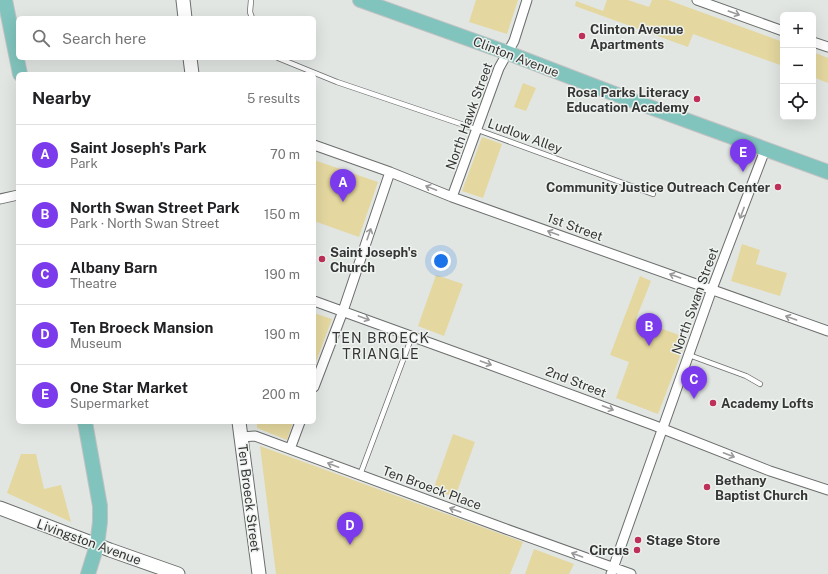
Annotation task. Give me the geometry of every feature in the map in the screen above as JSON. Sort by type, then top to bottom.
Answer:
[{"type":"main road","points":[[5,0],[16,54]]},
{"type":"main road","name":"Clinton Avenue","points":[[360,0],[508,53],[628,99],[828,172]]},
{"type":"main road","points":[[17,60],[20,72]]},
{"type":"main road","points":[[85,424],[100,506],[100,522],[97,545],[88,574]]},
{"type":"street","points":[[183,0],[185,16]]},
{"type":"street","name":"North Hawk Street","points":[[452,197],[499,68],[514,41],[527,0]]},
{"type":"street","points":[[697,0],[780,30]]},
{"type":"street","points":[[816,43],[828,47]]},
{"type":"street","points":[[190,60],[192,72]]},
{"type":"street","name":"1st Street","points":[[316,146],[390,172],[452,197],[828,331]]},
{"type":"street","name":"North Swan Street","points":[[612,571],[712,290],[766,150]]},
{"type":"street","points":[[316,381],[343,311],[390,172]]},
{"type":"street","points":[[0,199],[16,195]]},
{"type":"street","name":"2nd Street","points":[[316,302],[663,429],[770,471],[828,490]]},
{"type":"street","name":"Ten Broeck Street","points":[[239,424],[259,574]]},
{"type":"street","points":[[290,449],[299,424]]},
{"type":"street","name":"Ten Broeck Place","points":[[241,437],[255,436],[506,529],[612,571],[631,574]]},
{"type":"street","name":"Livingston Avenue","points":[[0,508],[178,574]]},
{"type":"lane","points":[[251,0],[250,12],[251,16]]},
{"type":"lane","name":"Ludlow Alley","points":[[283,60],[312,72]]},
{"type":"lane","name":"Ludlow Alley","points":[[316,73],[653,194]]},
{"type":"lane","points":[[360,475],[412,336]]},
{"type":"lane","points":[[689,355],[746,376],[760,384]]},
{"type":"shaded area","points":[[476,0],[518,0],[507,34],[469,22]]},
{"type":"shaded area","points":[[607,0],[628,0],[649,7],[652,0],[668,0],[780,41],[780,65],[693,34],[688,47],[575,6],[576,1],[603,11]]},
{"type":"shaded area","points":[[816,53],[828,58],[828,83],[816,78]]},
{"type":"shaded area","points":[[523,83],[536,88],[526,111],[514,107]]},
{"type":"shaded area","points":[[482,137],[502,144],[483,198],[462,191]]},
{"type":"shaded area","points":[[316,161],[378,182],[359,237],[316,222]]},
{"type":"shaded area","points":[[742,244],[760,250],[756,264],[787,273],[780,296],[731,281]]},
{"type":"shaded area","points":[[436,275],[463,284],[444,336],[418,326]]},
{"type":"shaded area","points":[[640,276],[651,281],[636,319],[687,338],[658,414],[616,398],[629,362],[610,355]]},
{"type":"shaded area","points":[[316,314],[332,319],[316,362]]},
{"type":"shaded area","points":[[257,424],[292,424],[287,440],[257,428]]},
{"type":"shaded area","points":[[453,434],[475,442],[455,497],[433,490]]},
{"type":"shaded area","points":[[260,446],[523,542],[510,574],[276,574]]},
{"type":"shaded area","points":[[21,454],[36,454],[44,489],[61,485],[71,522],[7,493]]},
{"type":"shaded area","points":[[534,549],[574,564],[569,574],[525,574]]},
{"type":"place","name":"Clinton Avenue Apartments","points":[[582,36]]},
{"type":"place","name":"Rosa Parks Literacy Education Academy","points":[[697,99]]},
{"type":"place","name":"One Star Market","points":[[743,172]]},
{"type":"place","name":"Community Justice Outreach Center","points":[[778,187]]},
{"type":"place","name":"Saint Joseph's Park","points":[[343,202]]},
{"type":"place","name":"Saint Joseph's Church","points":[[322,259]]},
{"type":"place","name":"North Swan Street Park","points":[[649,346]]},
{"type":"place","name":"Albany Barn","points":[[694,399]]},
{"type":"place","name":"Academy Lofts","points":[[713,403]]},
{"type":"place","name":"Bethany Baptist Church","points":[[707,487]]},
{"type":"place","name":"Stage Store","points":[[638,540]]},
{"type":"place","name":"Ten Broeck Mansion","points":[[350,545]]},
{"type":"place","name":"Circus","points":[[637,550]]},
{"type":"district","name":"TEN BROECK TRIANGLE","points":[[381,346]]}]
